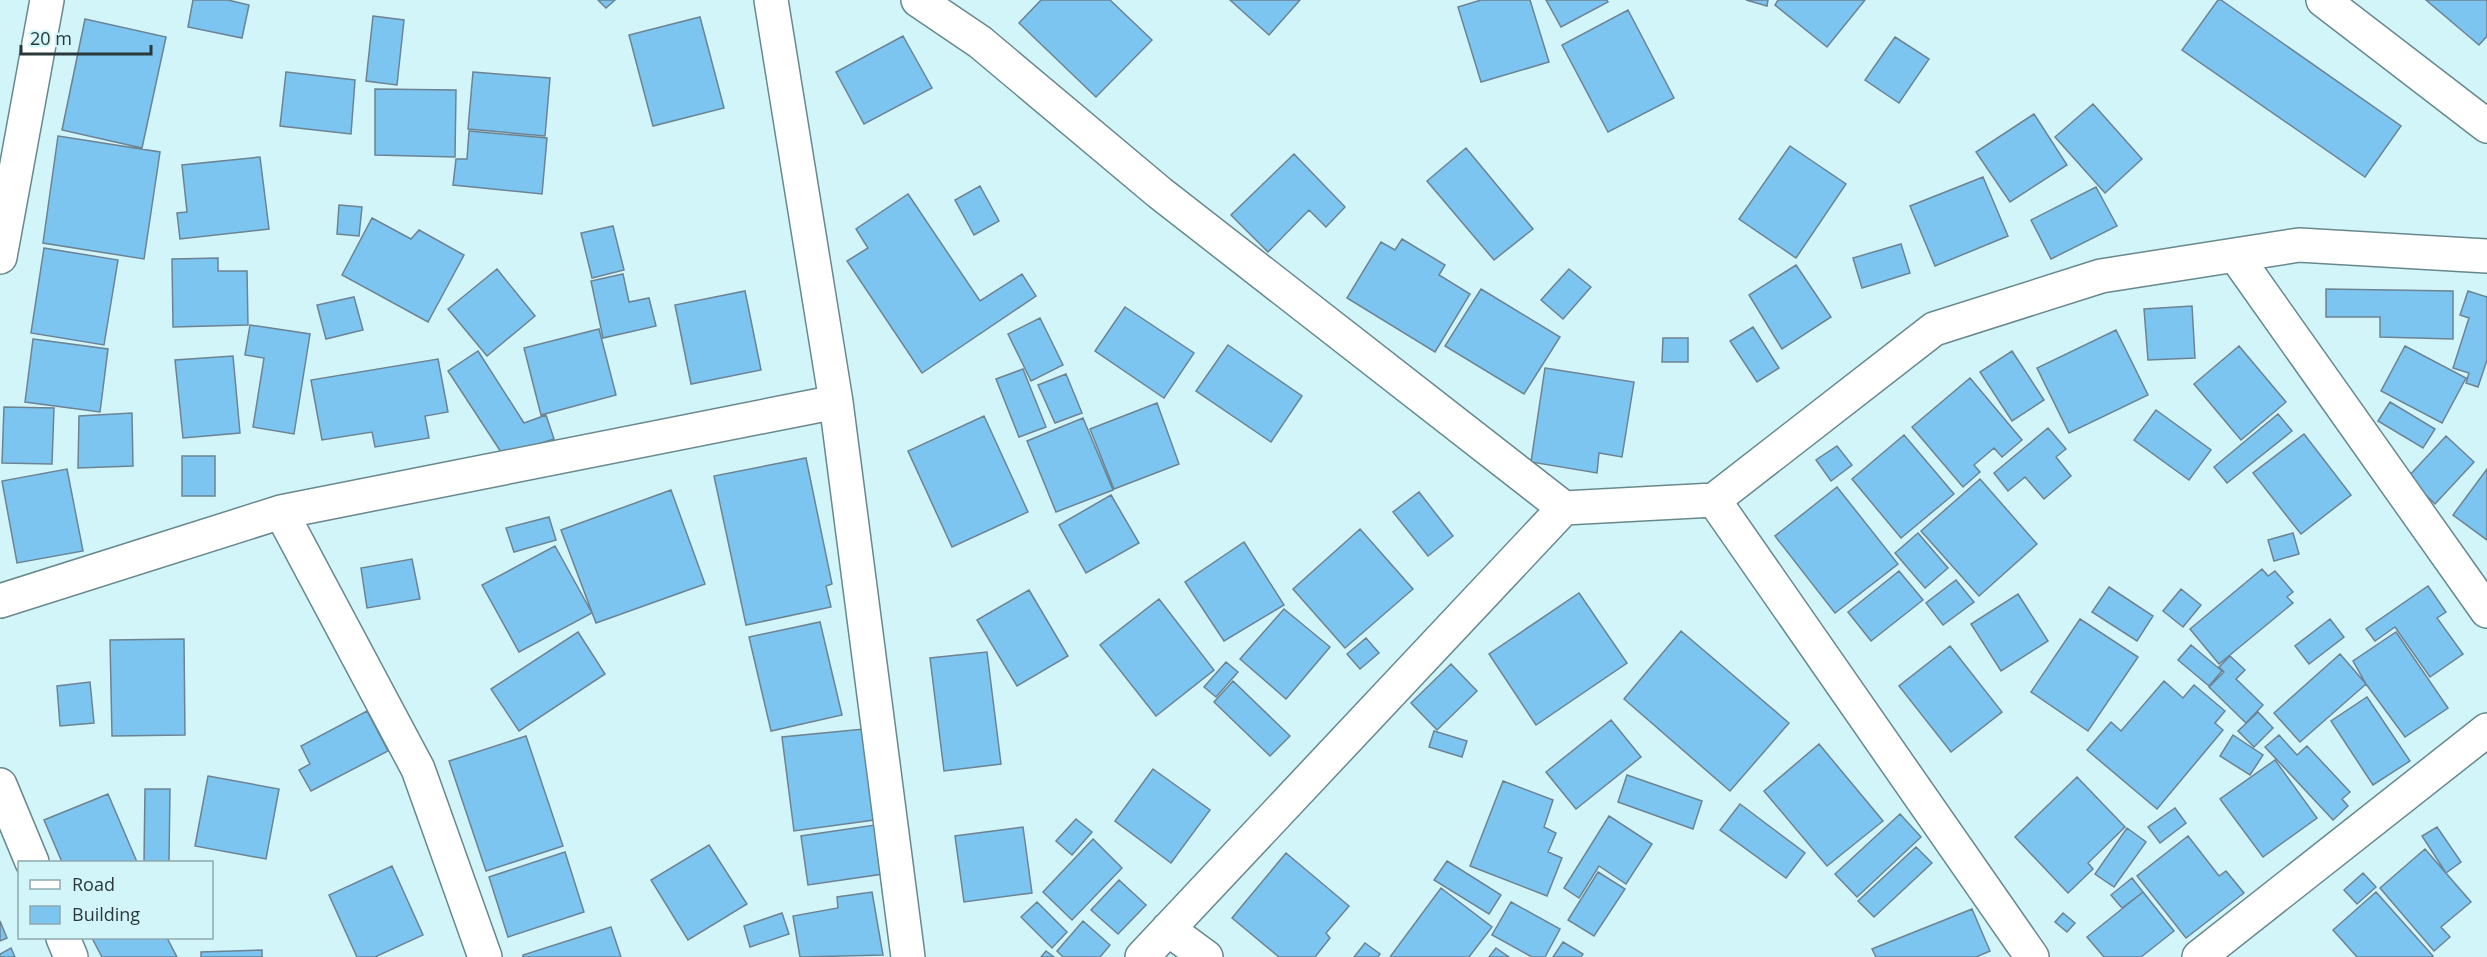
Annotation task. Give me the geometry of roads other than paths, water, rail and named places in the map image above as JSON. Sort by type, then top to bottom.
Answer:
[{"type":"street","points":[[0,257],[47,0]]},
{"type":"street","points":[[771,0],[836,402],[908,957]]},
{"type":"street","points":[[918,0],[980,42],[1160,193],[1564,507],[1714,500],[1934,329],[2101,276],[2299,245],[2487,256]]},
{"type":"street","points":[[2323,0],[2487,126]]},
{"type":"street","points":[[2235,255],[2487,611]]},
{"type":"street","points":[[0,601],[281,512],[836,402]]},
{"type":"street","points":[[1714,500],[2032,957]]},
{"type":"street","points":[[1142,957],[1564,507]]},
{"type":"street","points":[[281,512],[418,769],[485,957]]},
{"type":"street","points":[[2199,957],[2487,730]]},
{"type":"street","points":[[0,785],[32,861]]},
{"type":"street","points":[[1168,929],[1206,957]]},
{"type":"street","points":[[63,939],[71,957]]}]
